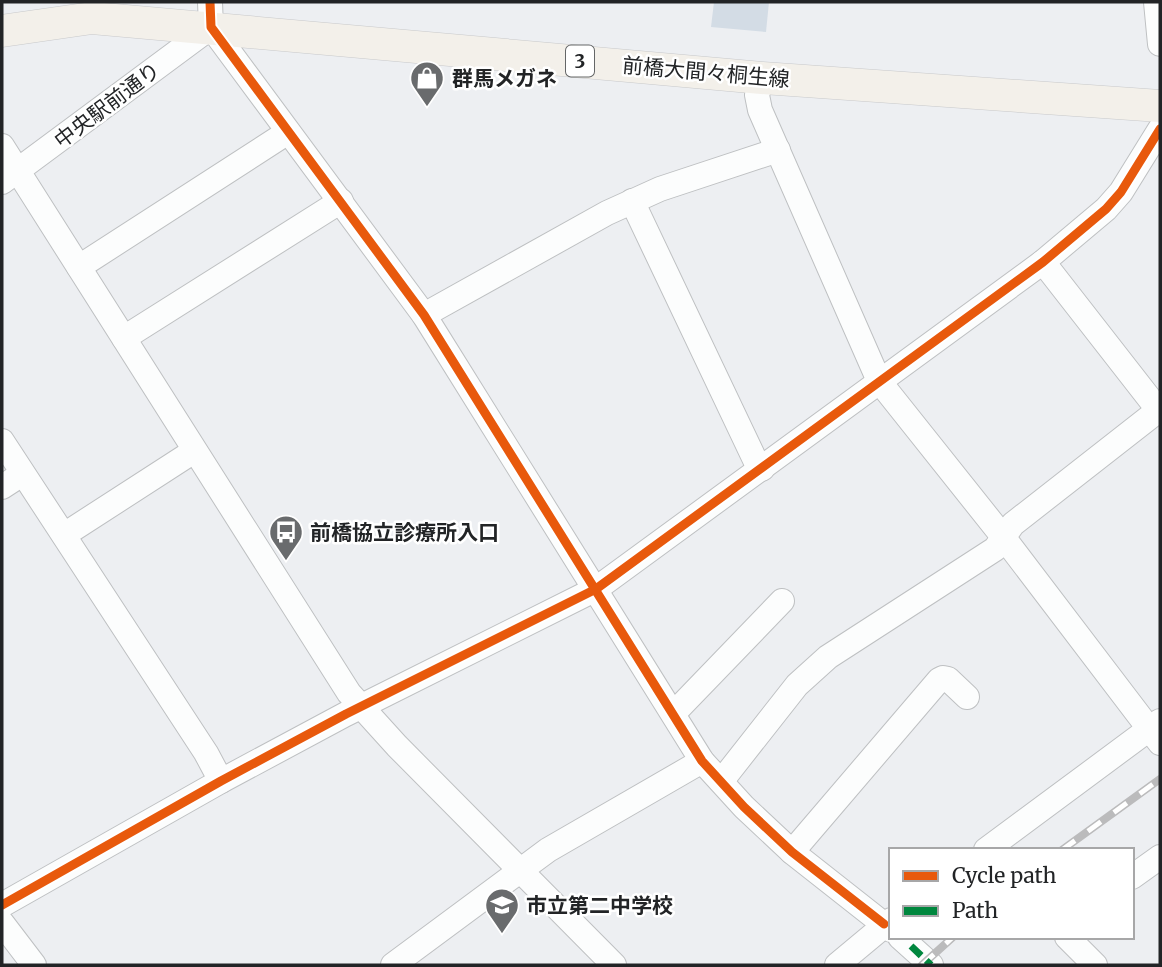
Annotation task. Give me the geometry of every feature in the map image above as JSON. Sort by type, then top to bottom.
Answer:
[{"type":"main road","name":"前橋大間々桐生線","points":[[2,31],[92,18],[211,14],[762,78],[1160,106]]},
{"type":"street","points":[[1156,2],[1160,44]]},
{"type":"street","points":[[211,14],[288,132],[424,315],[702,761],[744,807],[792,852],[889,926]]},
{"type":"street","name":"中央駅前通り","points":[[10,176],[211,14]]},
{"type":"street","points":[[762,78],[757,94],[760,110],[879,381],[1157,731],[989,848]]},
{"type":"street","points":[[2,905],[221,781],[596,589],[1043,262],[1106,209],[1121,192],[1160,129]]},
{"type":"street","points":[[79,267],[288,132]]},
{"type":"street","points":[[2,146],[10,176],[79,267],[349,693],[397,746],[614,965]]},
{"type":"street","points":[[424,315],[632,201],[778,150]]},
{"type":"street","points":[[124,338],[341,201]]},
{"type":"street","points":[[632,201],[756,463],[762,469]]},
{"type":"street","points":[[720,780],[797,685],[828,657],[995,549],[1013,524],[1160,410],[1043,262]]},
{"type":"street","points":[[2,441],[12,480],[64,535],[216,769],[221,781]]},
{"type":"street","points":[[64,535],[194,451]]},
{"type":"street","points":[[674,713],[782,601]]},
{"type":"street","points":[[792,852],[939,680],[948,679],[967,697]]},
{"type":"street","points":[[393,965],[548,850],[702,761]]},
{"type":"street","points":[[1134,876],[1160,857]]},
{"type":"street","points":[[2,922],[34,965]]},
{"type":"street","points":[[837,965],[889,935]]},
{"type":"street","points":[[904,939],[931,965]]},
{"type":"street","points":[[1069,939],[1095,965]]},
{"type":"building","points":[[714,2],[769,2],[766,32],[711,27]]},
{"type":"railway","points":[[1065,848],[1160,779]]},
{"type":"railway","points":[[922,965],[951,939]]},
{"type":"marked path","points":[[911,946],[931,965]]},
{"type":"cycle path","points":[[210,2],[211,27],[424,315],[702,761],[744,807],[792,852],[884,924]]},
{"type":"cycle path","points":[[2,905],[221,781],[346,714],[596,589],[1043,262],[1106,209],[1121,192],[1160,129]]},
{"type":"place","name":"群馬メガネ","points":[[427,108]]},
{"type":"place","name":"前橋協立診療所入口","points":[[286,562]]},
{"type":"place","name":"市立第二中学校","points":[[502,935]]}]
